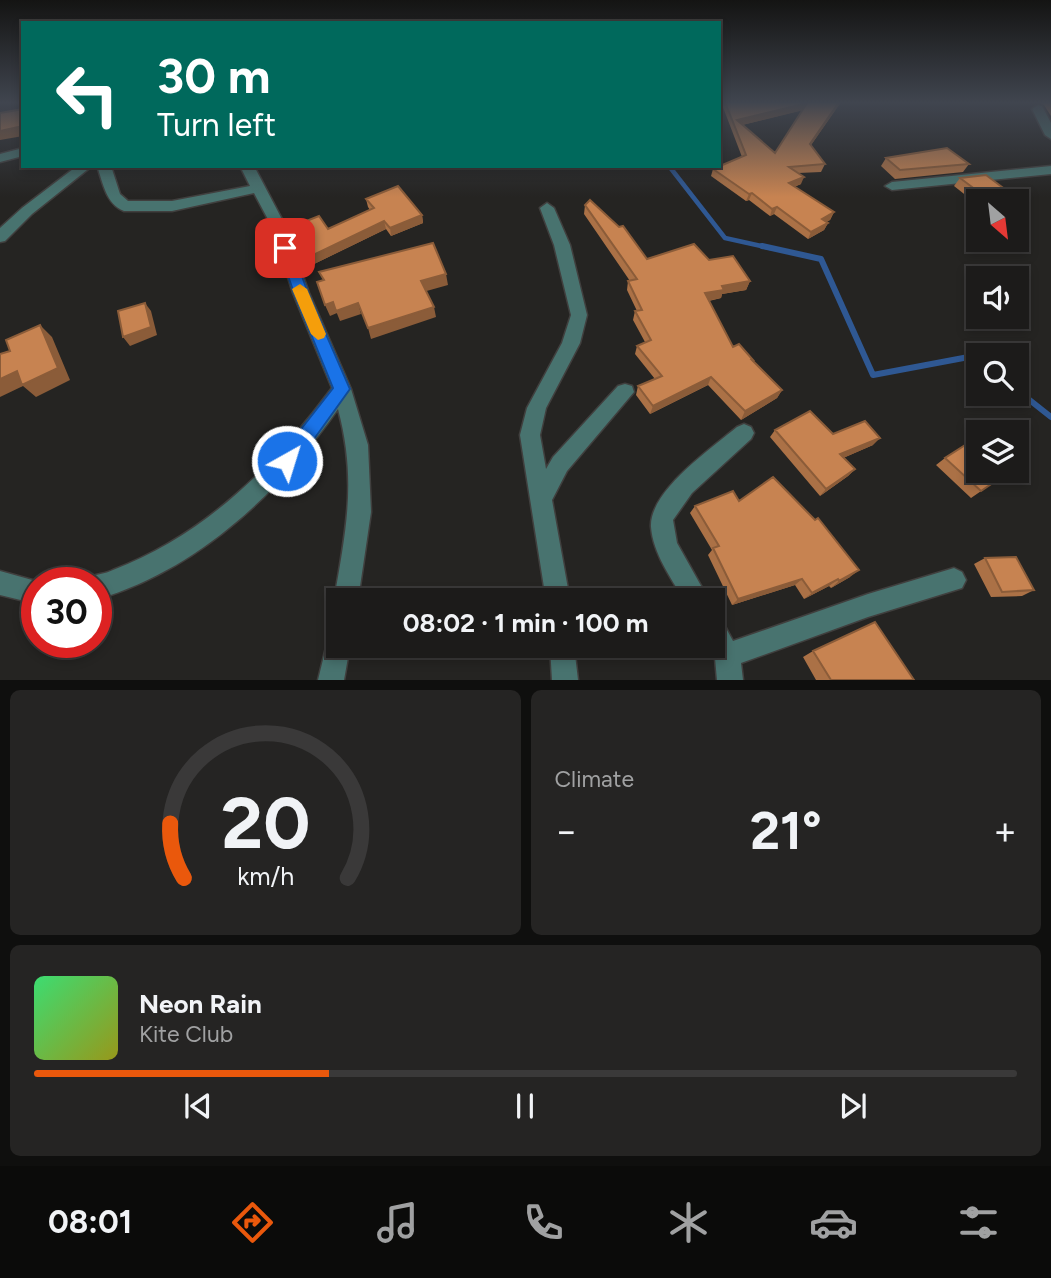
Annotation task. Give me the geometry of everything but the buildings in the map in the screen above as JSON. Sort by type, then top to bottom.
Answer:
[{"type":"street","points":[[0,158],[21,153]]},
{"type":"street","points":[[0,237],[27,211],[83,168]]},
{"type":"street","points":[[105,168],[114,195],[124,206],[172,206],[260,188]]},
{"type":"street","points":[[248,168],[278,225],[301,293],[342,389],[358,445],[360,512],[348,588]]},
{"type":"street","points":[[892,186],[1051,170]]},
{"type":"street","points":[[547,208],[562,245],[579,315],[571,343],[537,408],[530,435],[556,588]]},
{"type":"street","points":[[112,582],[164,559],[240,508],[287,461],[342,389]]},
{"type":"street","points":[[540,501],[560,464],[625,392]]},
{"type":"street","points":[[690,588],[668,549],[662,521],[671,500],[744,433]]},
{"type":"street","points":[[729,667],[898,594],[954,580]]},
{"type":"street","points":[[0,583],[21,588]]},
{"type":"street","points":[[331,680],[335,658]]},
{"type":"street","points":[[563,658],[565,680]]},
{"type":"waterway","points":[[671,168],[725,238],[770,248]]},
{"type":"waterway","points":[[762,246],[821,259],[873,375],[966,358]]},
{"type":"waterway","points":[[1029,400],[1051,417]]},
{"type":"slow traffic","points":[[300,289],[318,334]]},
{"type":"route","points":[[285,248],[342,389],[287,461]]}]
